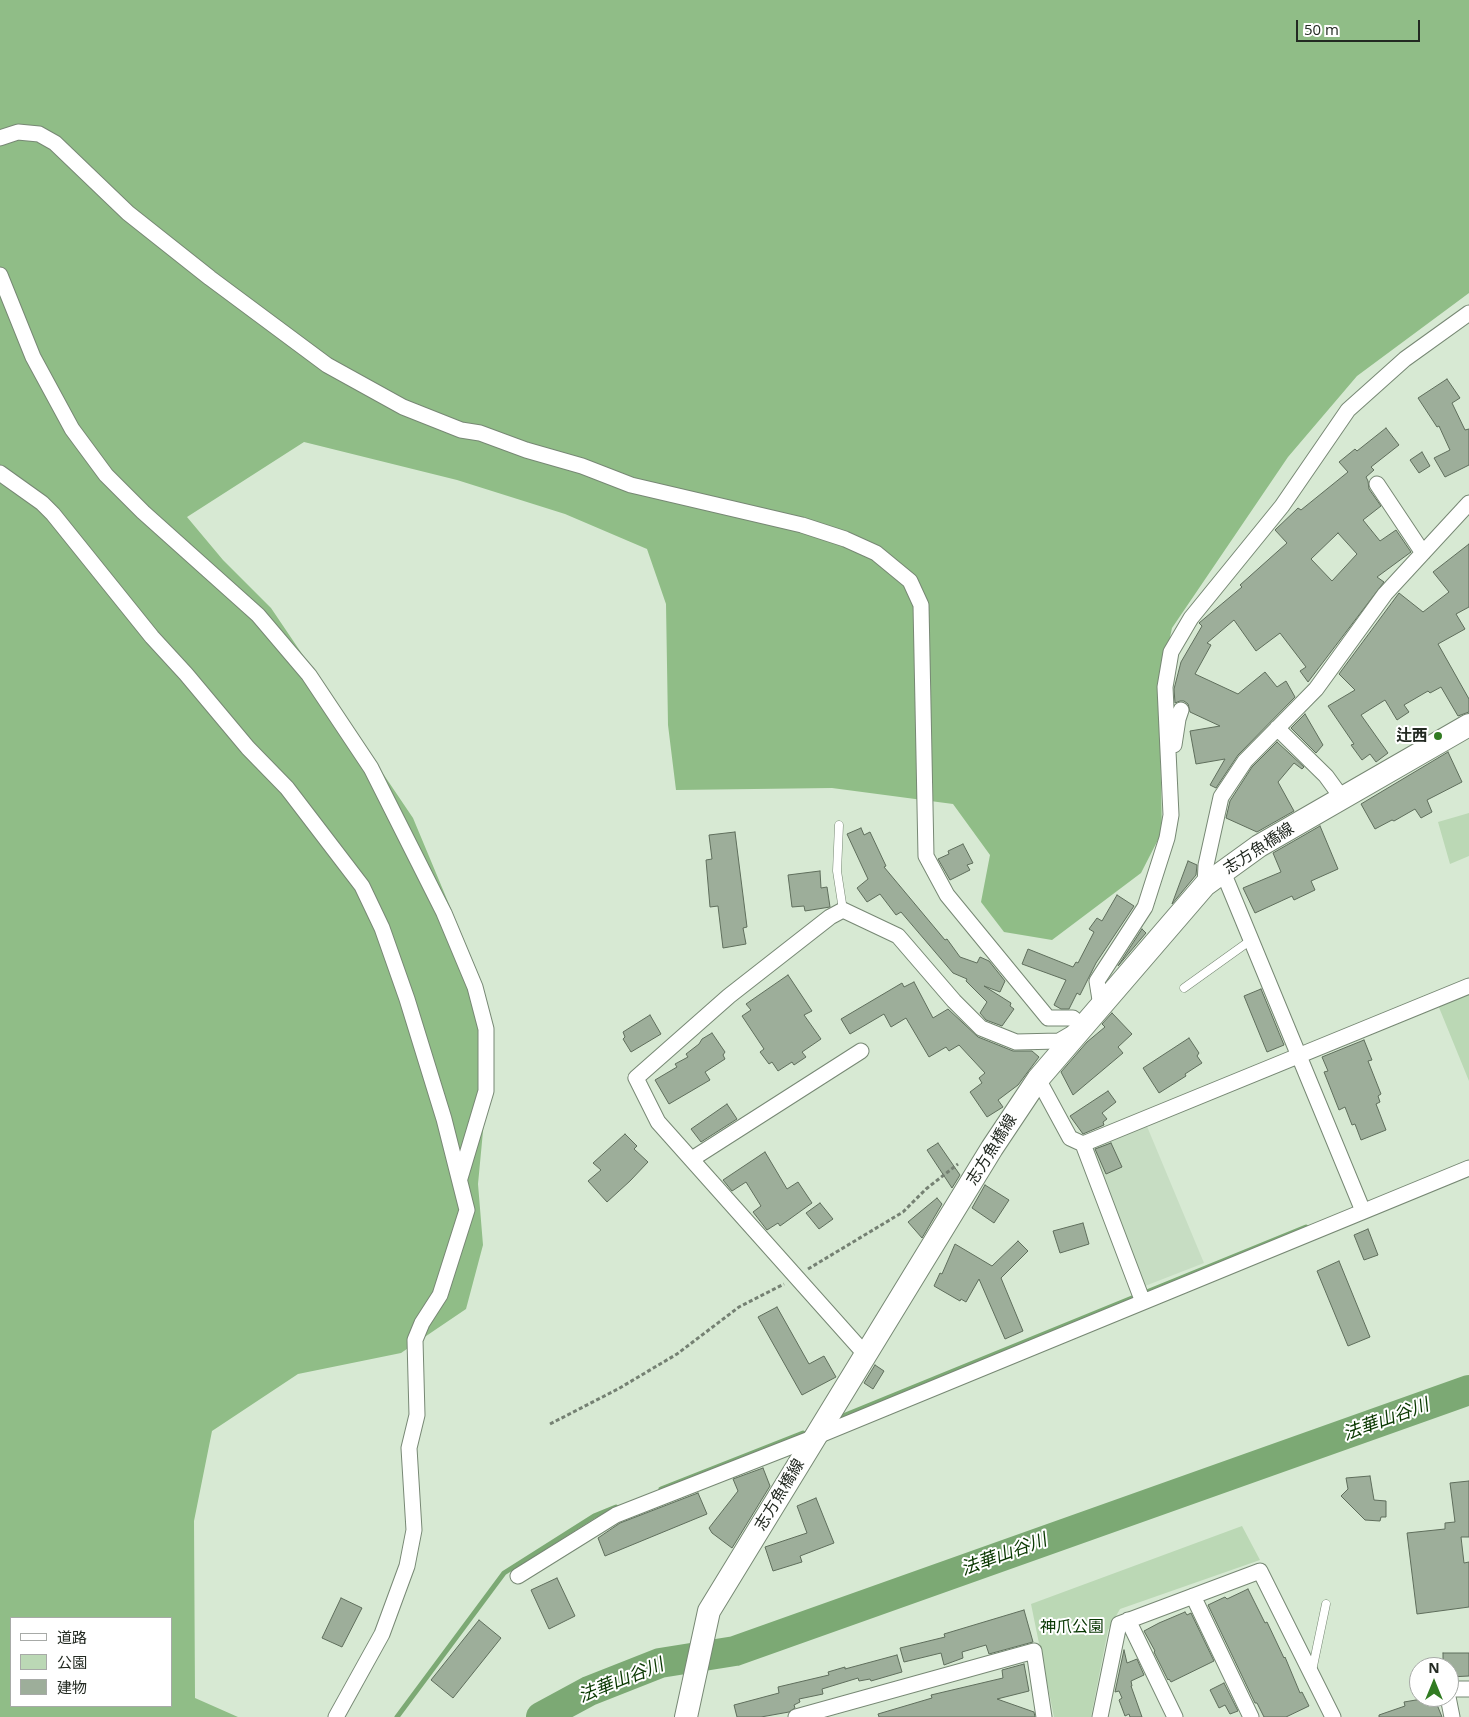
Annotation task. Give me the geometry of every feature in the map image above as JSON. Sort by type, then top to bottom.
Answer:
[{"type":"main road","name":"志方魚橋線","points":[[688,1712],[709,1611],[989,1153],[1038,1079],[1214,878],[1259,846],[1469,725]]},
{"type":"street","points":[[0,138],[18,132],[39,134],[55,143],[128,213],[210,278],[327,365],[404,407],[461,430],[480,434],[582,466],[631,485],[802,525],[845,539],[876,553],[910,581],[921,605],[926,856],[947,896],[1048,1018],[1073,1018],[1083,1027],[1059,1040],[1016,1042],[981,1028],[954,1001],[898,936],[843,910],[830,917],[729,996],[636,1078],[658,1122],[865,1354]]},
{"type":"street","points":[[0,275],[33,357],[72,429],[106,475],[143,512],[258,615],[309,675],[371,768],[380,785],[444,912],[475,987],[486,1029],[486,1091],[459,1179]]},
{"type":"street","points":[[1101,1006],[1097,981],[1145,907],[1167,838],[1171,815],[1165,687],[1171,652],[1191,618],[1282,506],[1348,410],[1405,359],[1469,313]]},
{"type":"street","points":[[0,473],[42,503],[53,514],[152,636],[248,748],[287,788],[362,886],[382,928],[407,999],[444,1119],[467,1210],[440,1295],[422,1323],[415,1340],[417,1415],[409,1448],[414,1530],[407,1566],[382,1634],[336,1717]]},
{"type":"street","points":[[1377,484],[1423,553]]},
{"type":"street","points":[[1363,1211],[1251,940],[1206,865],[1221,797],[1244,762],[1316,689],[1385,594],[1469,503]]},
{"type":"street","points":[[1168,761],[1175,742],[1181,710]]},
{"type":"street","points":[[1278,728],[1326,776],[1342,798]]},
{"type":"street","points":[[1083,1144],[1469,986]]},
{"type":"street","points":[[692,1159],[861,1051]]},
{"type":"street","points":[[1038,1079],[1070,1138],[1083,1144],[1143,1302]]},
{"type":"street","points":[[518,1576],[616,1516],[1469,1168]]},
{"type":"street","points":[[1100,1717],[1119,1624],[1260,1571],[1332,1717]]},
{"type":"street","points":[[1193,1596],[1252,1717]]},
{"type":"street","points":[[1128,1620],[1175,1717]]},
{"type":"street","points":[[796,1717],[1034,1651],[1044,1717]]},
{"type":"lane","points":[[839,825],[837,871],[843,910]]},
{"type":"lane","points":[[1184,988],[1251,940]]},
{"type":"lane","points":[[1311,1674],[1326,1604]]},
{"type":"path","points":[[550,1424],[618,1389],[668,1359],[739,1307],[796,1277],[903,1212],[926,1189],[954,1167],[989,1153]]},
{"type":"shaded area","points":[[1146,1124],[1204,1263],[1145,1286],[1091,1152],[1094,1146]]},
{"type":"green space","points":[[0,0],[1469,0],[1469,293],[1357,376],[1288,457],[1172,628],[1159,688],[1162,832],[1141,873],[1052,940],[1004,932],[981,902],[990,855],[953,804],[832,788],[676,790],[668,725],[666,604],[647,549],[565,514],[457,480],[304,442],[187,517],[223,560],[271,608],[413,818],[479,976],[492,1036],[478,1184],[483,1245],[466,1309],[401,1353],[298,1374],[212,1431],[194,1521],[195,1698],[238,1717],[0,1717]]},
{"type":"green space","points":[[1469,813],[1469,856],[1450,864],[1438,822]]},
{"type":"green space","points":[[1469,992],[1469,1081],[1438,1005]]},
{"type":"green space","name":"神爪公園","points":[[1242,1526],[1260,1560],[1120,1609],[1108,1630],[1091,1717],[1054,1717],[1031,1604]]},
{"type":"building","points":[[1447,379],[1460,398],[1452,403],[1465,430],[1469,429],[1469,465],[1445,477],[1434,458],[1450,450],[1439,426],[1437,427],[1418,398]]},
{"type":"building","points":[[1386,428],[1399,445],[1371,467],[1374,470],[1366,477],[1369,489],[1381,506],[1363,520],[1380,541],[1396,530],[1411,552],[1377,577],[1384,582],[1308,682],[1300,671],[1306,667],[1280,633],[1256,651],[1234,620],[1207,643],[1211,645],[1195,674],[1238,694],[1265,672],[1277,687],[1286,681],[1295,697],[1238,755],[1216,788],[1210,785],[1225,759],[1196,764],[1190,731],[1220,726],[1190,712],[1188,704],[1184,701],[1175,703],[1174,689],[1181,662],[1202,626],[1199,623],[1242,587],[1240,585],[1287,543],[1275,530],[1298,508],[1301,510],[1348,472],[1339,462],[1355,449],[1357,451]],"holes":[[[1338,533],[1357,554],[1332,581],[1311,559]]]},
{"type":"building","points":[[1422,452],[1430,466],[1419,473],[1410,460]]},
{"type":"building","points":[[1469,544],[1469,607],[1456,614],[1465,629],[1438,644],[1469,699],[1469,712],[1458,716],[1441,687],[1430,693],[1428,691],[1404,705],[1409,712],[1397,720],[1385,700],[1361,715],[1388,753],[1376,762],[1370,754],[1362,760],[1351,745],[1354,744],[1328,706],[1355,690],[1339,674],[1399,593],[1423,612],[1449,592],[1433,572]]},
{"type":"building","points":[[1305,714],[1323,745],[1316,753],[1291,728]]},
{"type":"building","points":[[1277,742],[1304,767],[1302,769],[1294,763],[1278,782],[1294,811],[1257,832],[1226,818],[1230,801],[1252,767]]},
{"type":"building","points":[[1448,752],[1462,782],[1427,800],[1432,812],[1421,818],[1415,809],[1375,829],[1361,804]]},
{"type":"building","points":[[1320,826],[1338,869],[1311,881],[1315,890],[1294,900],[1292,896],[1255,913],[1243,888],[1281,872],[1273,853]]},
{"type":"building","points":[[861,828],[864,835],[870,832],[886,866],[884,867],[945,940],[947,939],[960,957],[977,963],[980,957],[989,961],[1005,981],[1000,992],[984,986],[1011,1003],[1010,1006],[1014,1009],[1002,1026],[986,1020],[980,1013],[987,1002],[966,981],[967,979],[953,973],[901,912],[896,915],[880,894],[867,902],[857,888],[868,879],[847,834]]},
{"type":"building","points":[[735,832],[747,927],[743,928],[746,944],[723,948],[718,906],[710,907],[706,860],[712,859],[709,835]]},
{"type":"building","points":[[963,844],[973,863],[967,865],[970,870],[950,880],[938,859],[949,854],[948,851]]},
{"type":"building","points":[[1188,861],[1197,865],[1196,875],[1172,904]]},
{"type":"building","points":[[820,871],[821,888],[827,887],[830,907],[805,911],[804,906],[792,907],[788,875]]},
{"type":"building","points":[[1117,895],[1134,906],[1096,963],[1080,995],[1077,993],[1069,1009],[1061,1009],[1054,1005],[1066,980],[1022,964],[1028,949],[1073,967],[1076,962],[1078,963],[1094,932],[1089,929],[1097,918],[1102,921]]},
{"type":"building","points":[[1142,929],[1146,933],[1118,966]]},
{"type":"building","points":[[788,975],[812,1011],[804,1015],[821,1039],[802,1052],[806,1057],[794,1065],[792,1062],[778,1071],[772,1062],[769,1064],[760,1052],[764,1049],[742,1016],[751,1010],[746,1004]]},
{"type":"building","points":[[914,982],[933,1018],[948,1009],[978,1037],[1013,1051],[1032,1051],[1039,1057],[1018,1085],[998,1100],[1003,1107],[987,1117],[970,1092],[982,1083],[979,1078],[985,1073],[959,1045],[949,1051],[946,1047],[929,1057],[906,1018],[891,1027],[884,1014],[850,1034],[841,1019],[902,983],[904,987]]},
{"type":"building","points":[[1261,989],[1284,1045],[1267,1052],[1244,996]]},
{"type":"building","points":[[1112,1013],[1132,1034],[1118,1047],[1123,1053],[1073,1095],[1061,1072],[1087,1042],[1105,1027],[1102,1024]]},
{"type":"building","points":[[650,1015],[661,1034],[631,1052],[623,1039],[625,1037],[623,1032]]},
{"type":"building","points":[[712,1033],[725,1052],[723,1055],[725,1059],[705,1072],[710,1080],[669,1104],[655,1080],[677,1067],[675,1064],[688,1057],[686,1054],[699,1044],[702,1039]]},
{"type":"building","points":[[1189,1038],[1199,1053],[1197,1056],[1202,1063],[1185,1074],[1186,1076],[1159,1093],[1143,1068]]},
{"type":"building","points":[[1364,1040],[1372,1060],[1368,1061],[1381,1094],[1378,1096],[1380,1102],[1376,1104],[1386,1130],[1361,1140],[1355,1124],[1352,1125],[1345,1107],[1339,1110],[1324,1072],[1328,1071],[1322,1057]]},
{"type":"building","points":[[1108,1091],[1116,1102],[1102,1113],[1107,1119],[1103,1122],[1104,1125],[1083,1134],[1070,1116]]},
{"type":"building","points":[[727,1104],[737,1119],[701,1142],[691,1129]]},
{"type":"building","points":[[625,1134],[637,1146],[634,1149],[648,1162],[607,1202],[588,1181],[601,1170],[593,1163]]},
{"type":"building","points":[[938,1143],[960,1175],[952,1188],[927,1150]]},
{"type":"building","points":[[1111,1143],[1122,1167],[1106,1174],[1095,1149]]},
{"type":"building","points":[[765,1152],[787,1189],[798,1182],[812,1203],[780,1226],[778,1223],[767,1230],[753,1212],[761,1206],[746,1182],[732,1191],[723,1180]]},
{"type":"building","points":[[985,1185],[1009,1200],[994,1223],[972,1208]]},
{"type":"building","points":[[937,1198],[942,1204],[922,1238],[908,1222]]},
{"type":"building","points":[[820,1203],[833,1219],[819,1229],[806,1213]]},
{"type":"building","points":[[1083,1223],[1089,1244],[1060,1253],[1053,1231]]},
{"type":"building","points":[[1368,1229],[1378,1255],[1364,1260],[1354,1235]]},
{"type":"building","points":[[1018,1241],[1028,1251],[1001,1278],[1023,1331],[1005,1339],[979,1279],[966,1302],[961,1299],[960,1301],[934,1286],[940,1273],[942,1274],[955,1244],[992,1266]]},
{"type":"building","points":[[1339,1261],[1370,1337],[1348,1346],[1317,1271]]},
{"type":"building","points":[[777,1307],[809,1364],[824,1356],[836,1377],[802,1395],[758,1317]]},
{"type":"building","points":[[875,1365],[884,1371],[873,1389],[864,1383]]},
{"type":"building","points":[[763,1468],[770,1486],[732,1548],[712,1533],[709,1528],[738,1491],[733,1479]]},
{"type":"building","points":[[1370,1476],[1374,1500],[1386,1501],[1386,1517],[1381,1517],[1380,1521],[1365,1520],[1341,1496],[1348,1489],[1346,1478]]},
{"type":"building","points":[[1469,1481],[1469,1537],[1461,1537],[1464,1563],[1469,1562],[1469,1607],[1417,1614],[1407,1533],[1445,1529],[1445,1523],[1455,1522],[1450,1483]]},
{"type":"building","points":[[698,1493],[707,1514],[605,1556],[598,1538],[620,1523]]},
{"type":"building","points":[[816,1498],[834,1543],[800,1556],[802,1562],[773,1571],[765,1547],[807,1533],[797,1506]]},
{"type":"building","points":[[557,1578],[575,1616],[549,1629],[531,1590]]},
{"type":"building","points":[[1248,1589],[1285,1657],[1300,1693],[1302,1692],[1309,1706],[1286,1717],[1264,1717],[1257,1703],[1255,1703],[1208,1605]]},
{"type":"building","points":[[341,1598],[362,1608],[342,1647],[322,1638]]},
{"type":"building","points":[[1024,1610],[1033,1642],[989,1654],[986,1645],[962,1652],[963,1658],[944,1665],[941,1653],[904,1662],[900,1648],[945,1637],[944,1634]]},
{"type":"building","points":[[1185,1612],[1187,1615],[1191,1613],[1214,1661],[1171,1682],[1168,1680],[1144,1631]]},
{"type":"building","points":[[479,1620],[501,1638],[453,1698],[431,1680]]},
{"type":"building","points":[[1124,1650],[1127,1663],[1137,1659],[1144,1675],[1131,1681],[1142,1717],[1130,1717],[1129,1714],[1125,1716],[1119,1700],[1122,1698],[1119,1691],[1115,1692]]},
{"type":"building","points":[[1443,1653],[1469,1653],[1469,1676],[1459,1676],[1459,1657],[1443,1657]]},
{"type":"building","points":[[897,1655],[902,1672],[871,1681],[870,1679],[859,1681],[858,1678],[822,1689],[823,1694],[799,1699],[800,1702],[794,1705],[795,1708],[789,1712],[761,1717],[737,1717],[734,1705],[779,1693],[778,1687],[829,1675],[828,1672],[845,1667],[845,1669]]},
{"type":"building","points":[[1024,1664],[1029,1691],[997,1699],[1034,1712],[1035,1717],[879,1717],[878,1714],[932,1698],[931,1695],[1003,1678],[1002,1670]]},
{"type":"building","points":[[1224,1683],[1238,1711],[1230,1714],[1225,1705],[1219,1708],[1210,1690]]},
{"type":"building","points":[[1409,1701],[1409,1707],[1438,1707],[1442,1717],[1379,1717],[1379,1715],[1405,1706],[1404,1702]]},
{"type":"waterway","points":[[843,1416],[1306,1227]]},
{"type":"waterway","name":"法華山谷川","points":[[541,1717],[589,1691],[660,1663],[735,1651],[1469,1390]]},
{"type":"waterway","points":[[661,1489],[803,1433]]},
{"type":"waterway","points":[[397,1717],[504,1573],[594,1516],[616,1507]]},
{"type":"place","name":"辻西","points":[[1438,736]]}]
